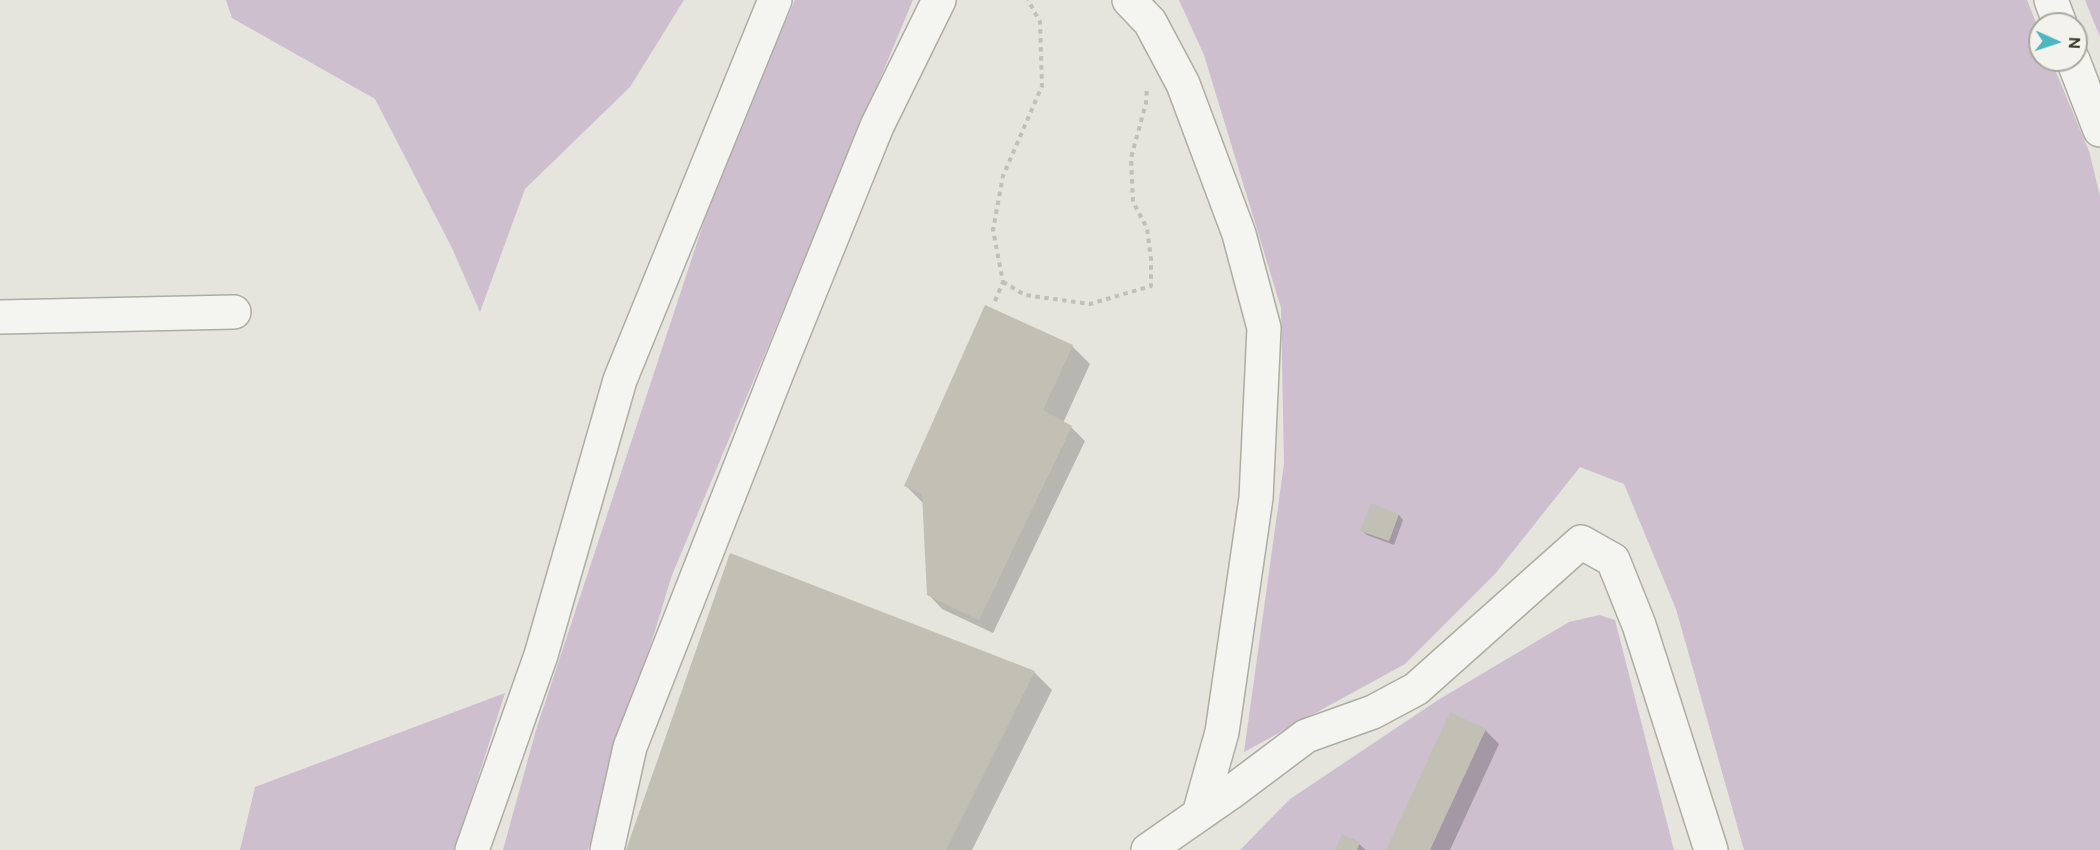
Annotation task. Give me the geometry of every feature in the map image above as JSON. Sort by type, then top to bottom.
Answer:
[{"type":"street","points":[[472,850],[541,655],[620,380],[775,0]]},
{"type":"street","points":[[606,850],[630,747],[877,126],[939,0]]},
{"type":"street","points":[[1129,0],[1150,22],[1184,84],[1239,234],[1264,328],[1256,498],[1222,732],[1199,814]]},
{"type":"street","points":[[2078,72],[2100,130]]},
{"type":"street","points":[[0,317],[234,312]]},
{"type":"street","points":[[1148,850],[1305,736],[1372,712],[1416,689],[1581,542],[1613,560],[1639,625],[1711,850]]},
{"type":"path","points":[[995,301],[1003,282],[993,230],[1003,176],[1042,86],[1040,22],[1028,0]]},
{"type":"path","points":[[1003,282],[1026,295],[1090,304],[1151,286],[1151,259],[1147,228],[1133,202],[1131,158],[1146,103],[1147,80]]},
{"type":"shaded area","points":[[226,0],[684,0],[630,87],[525,189],[480,312],[452,248],[375,99],[232,18]]},
{"type":"shaded area","points":[[795,0],[913,0],[672,575],[588,850],[503,850],[536,730],[725,158]]},
{"type":"shaded area","points":[[1179,0],[2027,0],[2032,12],[2028,12],[2028,72],[2056,72],[2089,151],[2100,196],[2100,850],[1744,850],[1676,609],[1624,484],[1580,467],[1495,574],[1405,664],[1244,752],[1284,464],[1281,308],[1204,55]]},
{"type":"shaded area","points":[[2085,0],[2100,0],[2100,37]]},
{"type":"shaded area","points":[[1599,615],[1615,620],[1674,850],[1240,850],[1290,799],[1438,700],[1569,622]]},
{"type":"shaded area","points":[[505,693],[455,850],[240,850],[255,787]]},
{"type":"building","points":[[985,305],[1073,345],[1043,410],[1072,426],[979,620],[927,595],[922,494],[904,486]]},
{"type":"building","points":[[1371,503],[1399,514],[1389,541],[1360,531]]},
{"type":"building","points":[[730,553],[1035,671],[946,850],[626,850]]},
{"type":"building","points":[[1450,712],[1486,729],[1430,850],[1386,850]]},
{"type":"building","points":[[1342,834],[1360,842],[1357,850],[1335,850]]}]
